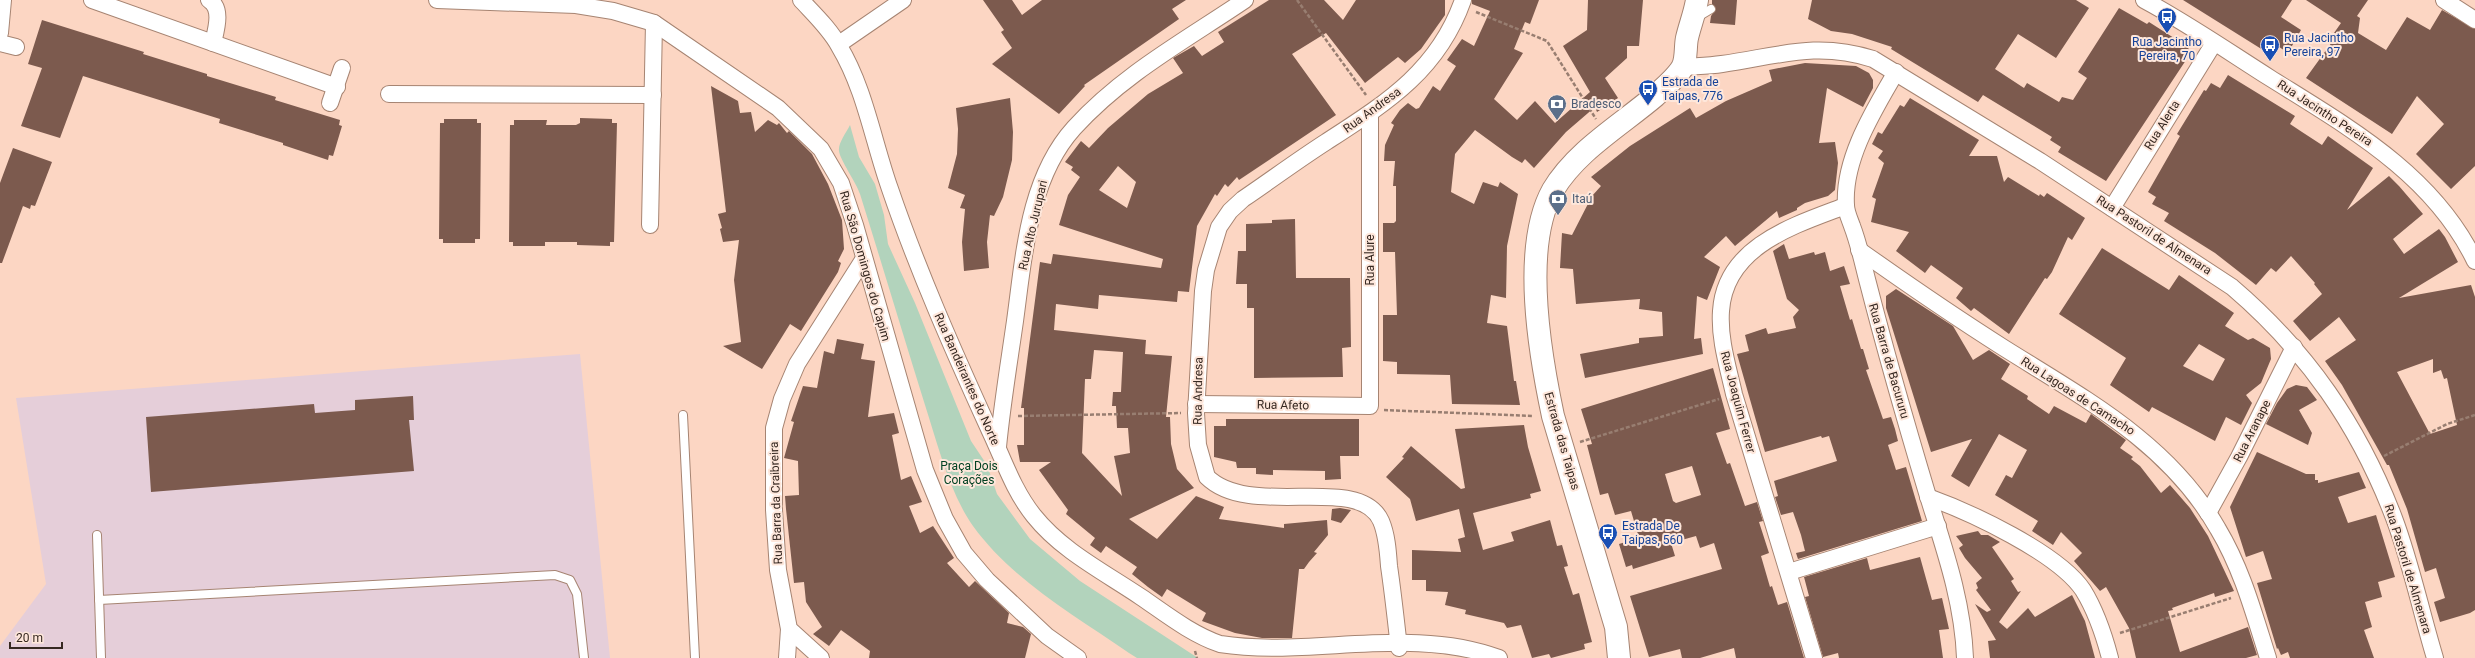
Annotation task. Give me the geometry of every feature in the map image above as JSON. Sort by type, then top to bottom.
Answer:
[{"type":"main road","points":[[1683,0],[1697,17],[1683,67]]},
{"type":"main road","name":"Estrada das Taipas","points":[[1619,658],[1616,627],[1553,416],[1541,354],[1537,318],[1536,289],[1541,229],[1545,211],[1553,190],[1568,171],[1606,135],[1667,85],[1683,67]]},
{"type":"street","points":[[0,33],[3,0]]},
{"type":"street","points":[[92,0],[337,87]]},
{"type":"street","points":[[209,0],[213,2],[217,11],[218,25],[213,43]]},
{"type":"street","name":"Rua São Domingos do Capim","points":[[437,0],[576,5],[613,11],[654,23],[778,108],[822,149],[841,183],[855,225],[863,260],[924,470],[945,518],[964,553],[987,580],[1047,636],[1078,658]]},
{"type":"street","name":"Rua Bandeirantes do Norte","points":[[801,0],[839,44],[859,91],[888,184],[927,287],[1017,490],[1034,516],[1048,532],[1091,566],[1191,630],[1220,644],[1252,652],[1295,655],[1399,648]]},
{"type":"street","points":[[839,44],[903,0]]},
{"type":"street","name":"Rua Alto Jurupari","points":[[998,448],[1001,416],[1023,264],[1033,214],[1038,192],[1058,151],[1073,129],[1105,96],[1125,80],[1245,0]]},
{"type":"street","name":"Rua Jacintho Pereira","points":[[2144,0],[2347,126],[2394,160],[2431,196],[2451,219],[2475,261]]},
{"type":"street","points":[[2444,0],[2475,20]]},
{"type":"street","name":"Rua Andresa","points":[[1399,648],[1386,540],[1382,522],[1374,510],[1358,500],[1327,497],[1250,497],[1227,492],[1207,477],[1198,445],[1196,409],[1203,291],[1206,270],[1218,227],[1230,211],[1243,199],[1373,112],[1418,74],[1432,59],[1462,3]]},
{"type":"street","points":[[650,225],[654,23]]},
{"type":"street","points":[[0,43],[16,47]]},
{"type":"street","name":"Rua Alerta","points":[[2112,208],[2214,43]]},
{"type":"street","name":"Rua Pastoril de Almenara","points":[[1683,67],[1721,65],[1778,54],[1825,49],[1850,52],[1873,59],[2112,208],[2232,287],[2256,307],[2294,347],[2326,386],[2370,464],[2394,519],[2435,658]]},
{"type":"street","points":[[330,103],[337,87],[342,68]]},
{"type":"street","name":"Rua Barra de Bacururu","points":[[1896,72],[1872,112],[1858,141],[1848,184],[1846,206],[1888,362],[1938,526],[1958,601],[1964,633],[1966,658]]},
{"type":"street","points":[[389,94],[653,95]]},
{"type":"street","name":"Rua Alure","points":[[1370,406],[1373,112]]},
{"type":"street","name":"Rua Joaquim Ferrer","points":[[1814,658],[1734,394],[1721,331],[1723,295],[1730,278],[1753,250],[1769,239],[1846,206]]},
{"type":"street","name":"Rua Lagoas de Camacho","points":[[1859,250],[1962,322],[2112,416],[2140,436],[2174,470],[2208,513],[2218,529],[2247,594],[2268,658]]},
{"type":"street","name":"Rua Barra da Craibreira","points":[[787,658],[789,629],[777,555],[774,510],[774,428],[782,399],[797,364],[863,260]]},
{"type":"street","name":"Rua Aranape","points":[[2208,513],[2239,457],[2294,347]]},
{"type":"street","name":"Rua Afeto","points":[[1196,409],[1370,406]]},
{"type":"street","points":[[1928,496],[1966,511],[2029,546],[2055,564],[2083,590],[2105,638],[2110,658]]},
{"type":"street","points":[[1789,572],[1938,526]]},
{"type":"street","points":[[789,629],[821,658]]},
{"type":"street","points":[[1399,648],[1481,651],[1499,658]]},
{"type":"lane","points":[[683,416],[695,658]]},
{"type":"lane","points":[[97,535],[101,658]]},
{"type":"lane","points":[[100,600],[555,575],[570,580],[577,594],[584,658]]},
{"type":"path","points":[[1297,0],[1373,112]]},
{"type":"path","points":[[1462,3],[1547,41],[1606,135]]},
{"type":"path","points":[[1578,443],[1734,394]]},
{"type":"path","points":[[1370,406],[1385,411],[1553,416]]},
{"type":"path","points":[[1001,416],[1196,409]]},
{"type":"path","points":[[2370,464],[2446,424],[2475,415]]},
{"type":"path","points":[[2105,638],[2247,594]]},
{"type":"shaded area","points":[[580,354],[610,658],[0,658],[0,646],[46,584],[16,398]]},
{"type":"green space","name":"Praça Dois Corações","points":[[850,125],[859,157],[875,184],[884,215],[888,244],[915,303],[971,441],[987,465],[997,494],[1030,539],[1080,581],[1198,658],[1137,658],[1066,611],[1025,580],[989,546],[973,526],[957,499],[939,451],[860,194],[840,155],[840,145]]},
{"type":"building","points":[[983,0],[1012,0],[1022,15],[1042,0],[1186,0],[1172,9],[1179,19],[1084,85],[1085,86],[1059,114],[992,64],[1012,48],[1001,32],[1004,30]]},
{"type":"building","points":[[1269,0],[1324,0],[1343,20],[1356,0],[1445,0],[1445,15],[1421,49],[1405,63],[1398,57],[1365,83],[1326,33],[1292,54],[1336,115],[1239,180],[1237,177],[1228,187],[1225,184],[1217,196],[1215,194],[1197,226],[1189,292],[1178,291],[1177,302],[1099,295],[1098,309],[1056,304],[1054,330],[1146,340],[1145,354],[1172,356],[1166,417],[1170,417],[1171,444],[1177,469],[1194,488],[1129,519],[1157,539],[1196,496],[1224,507],[1219,519],[1284,528],[1284,524],[1327,520],[1328,535],[1314,552],[1317,553],[1304,569],[1299,569],[1292,638],[1262,638],[1235,633],[1202,621],[1206,613],[1167,589],[1162,597],[1132,574],[1137,567],[1106,546],[1101,553],[1090,545],[1095,538],[1066,514],[1068,510],[1039,470],[1051,462],[1020,462],[1017,445],[1024,445],[1024,408],[1021,408],[1040,262],[1051,264],[1053,254],[1161,268],[1163,259],[1059,225],[1068,195],[1080,177],[1071,170],[1073,167],[1065,162],[1081,141],[1089,148],[1108,128],[1148,94],[1183,73],[1173,58],[1194,46],[1202,56],[1224,42],[1218,32]],"holes":[[[1118,166],[1136,182],[1127,208],[1099,190]],[[1094,350],[1123,352],[1121,392],[1113,392],[1112,406],[1116,406],[1117,428],[1128,428],[1130,453],[1114,456],[1122,496],[1082,453],[1085,379],[1091,379]]]},
{"type":"building","points":[[1472,0],[1539,0],[1530,24],[1525,22],[1514,49],[1523,53],[1494,99],[1517,120],[1535,101],[1555,123],[1590,92],[1563,46],[1587,30],[1588,0],[1643,0],[1639,46],[1627,46],[1627,58],[1605,78],[1618,98],[1597,112],[1595,107],[1566,132],[1534,168],[1525,159],[1522,163],[1475,130],[1455,154],[1451,192],[1474,204],[1483,182],[1498,187],[1500,182],[1518,194],[1507,246],[1506,298],[1491,295],[1487,323],[1507,326],[1514,381],[1516,381],[1520,405],[1452,404],[1450,375],[1397,374],[1397,362],[1383,361],[1383,315],[1397,315],[1395,252],[1383,252],[1383,223],[1394,223],[1396,221],[1396,186],[1393,186],[1395,161],[1384,161],[1385,145],[1394,125],[1391,123],[1400,110],[1408,103],[1416,109],[1419,108],[1433,86],[1440,91],[1456,66],[1447,60],[1462,39],[1474,46],[1490,11],[1472,4]]},
{"type":"building","points":[[1712,0],[1737,0],[1735,25],[1710,23],[1711,16],[1716,9],[1712,4]]},
{"type":"building","points":[[1812,0],[2076,0],[2089,8],[2056,58],[2018,34],[1995,69],[2024,88],[2027,83],[2059,102],[2062,97],[2073,100],[2087,78],[2078,72],[2119,8],[2147,24],[2149,22],[2188,47],[2190,54],[2106,181],[2058,152],[2061,147],[2050,140],[2052,137],[1983,95],[1978,102],[1891,49],[1892,47],[1852,34],[1831,31],[1808,19]]},
{"type":"building","points":[[2183,0],[2292,0],[2281,17],[2301,30],[2288,53],[2269,40],[2263,50]]},
{"type":"building","points":[[2306,0],[2368,0],[2357,16],[2360,18],[2358,33],[2386,50],[2407,17],[2430,30],[2442,10],[2475,29],[2475,166],[2451,189],[2416,154],[2444,124],[2417,96],[2392,134],[2306,78],[2337,35],[2334,33],[2341,23]]},
{"type":"building","points":[[42,20],[144,52],[143,54],[207,74],[207,76],[276,97],[275,100],[340,120],[339,125],[342,126],[333,156],[329,155],[328,160],[283,145],[283,143],[219,123],[220,119],[83,76],[60,138],[21,126],[42,68],[28,64]]},
{"type":"building","points":[[1805,63],[1856,66],[1869,73],[1873,80],[1873,88],[1863,107],[1827,88],[1819,143],[1835,142],[1838,163],[1835,190],[1828,196],[1805,203],[1797,208],[1797,210],[1779,218],[1777,211],[1735,246],[1726,236],[1704,257],[1720,267],[1707,300],[1697,296],[1694,339],[1701,338],[1703,354],[1585,378],[1580,354],[1639,343],[1639,338],[1663,336],[1662,312],[1639,309],[1640,299],[1576,304],[1573,269],[1560,268],[1562,233],[1572,235],[1592,196],[1601,186],[1591,177],[1630,146],[1690,108],[1696,118],[1726,101],[1772,81],[1769,70]]},
{"type":"building","points":[[2228,75],[2295,116],[2290,124],[2322,145],[2328,136],[2373,168],[2347,210],[2389,176],[2423,214],[2393,239],[2404,254],[2439,229],[2445,237],[2458,262],[2399,298],[2471,285],[2475,297],[2475,610],[2470,613],[2440,622],[2434,602],[2445,598],[2436,568],[2425,572],[2407,509],[2389,465],[2387,465],[2342,385],[2325,361],[2356,340],[2339,317],[2310,341],[2293,321],[2322,294],[2314,284],[2315,283],[2291,256],[2276,272],[2271,268],[2256,285],[2215,253],[2164,221],[2169,213],[2152,204],[2156,197],[2148,192],[2180,136],[2177,134],[2204,90],[2206,91],[2211,83],[2220,88]],"holes":[[[2433,359],[2433,373],[2441,370],[2444,379],[2447,378],[2457,425],[2430,434],[2397,372]]]},
{"type":"building","points":[[711,86],[738,101],[740,113],[751,112],[755,132],[768,120],[777,125],[779,123],[787,133],[789,131],[812,154],[828,184],[842,220],[844,249],[838,261],[841,263],[838,272],[801,331],[790,324],[762,369],[723,346],[741,342],[734,280],[739,240],[723,242],[720,229],[722,228],[718,214],[726,212]]},
{"type":"building","points":[[1010,98],[1013,132],[1012,160],[1003,197],[994,216],[990,215],[987,242],[989,268],[964,271],[962,242],[965,209],[960,208],[965,195],[948,188],[957,154],[958,129],[956,108]]},
{"type":"building","points":[[1910,98],[1979,140],[1969,156],[1997,156],[2004,182],[2008,177],[2039,196],[2040,194],[2044,197],[2047,193],[2085,218],[2072,240],[2068,237],[2052,272],[2047,279],[2045,278],[2009,334],[1974,308],[1971,311],[1956,298],[1963,288],[1931,265],[1925,273],[1896,251],[1909,232],[1871,222],[1876,199],[1872,197],[1884,163],[1878,158],[1883,151],[1872,144],[1878,132],[1882,134],[1900,105],[1904,107]]},
{"type":"building","points":[[580,118],[612,119],[612,123],[617,123],[614,242],[610,242],[610,246],[577,245],[577,242],[545,242],[545,246],[513,246],[513,242],[509,242],[510,125],[514,125],[514,120],[547,120],[546,125],[576,125],[580,123]]},
{"type":"building","points":[[444,119],[477,119],[477,123],[481,123],[480,239],[475,239],[475,243],[443,243],[443,239],[439,239],[440,123],[444,123]]},
{"type":"building","points":[[13,148],[52,162],[35,206],[31,205],[30,209],[23,206],[2,263],[0,263],[0,183]]},
{"type":"building","points":[[1295,219],[1296,278],[1350,278],[1351,347],[1342,348],[1343,377],[1254,378],[1254,308],[1247,308],[1247,284],[1236,284],[1238,251],[1246,251],[1246,224],[1272,223],[1272,220]]},
{"type":"building","points":[[1784,244],[1789,259],[1814,252],[1815,255],[1825,252],[1830,271],[1844,266],[1850,284],[1840,286],[1850,320],[1852,319],[1861,349],[1863,349],[1869,369],[1866,370],[1883,419],[1891,417],[1898,441],[1888,445],[1896,470],[1906,467],[1922,521],[1798,559],[1796,553],[1805,551],[1801,535],[1793,512],[1781,515],[1775,497],[1778,496],[1774,481],[1837,461],[1829,436],[1822,438],[1821,436],[1765,452],[1737,354],[1749,351],[1745,335],[1766,328],[1768,334],[1796,328],[1793,317],[1799,310],[1787,299],[1773,251]]},
{"type":"building","points":[[2102,248],[2169,290],[2179,275],[2234,313],[2225,326],[2248,340],[2253,338],[2270,348],[2271,359],[2261,383],[2246,395],[2252,403],[2241,425],[2226,417],[2215,441],[2152,407],[2149,412],[2110,385],[2126,358],[2059,314]],"holes":[[[2199,344],[2225,359],[2213,381],[2183,366]]]},
{"type":"building","points":[[1896,289],[1953,326],[1973,360],[1989,350],[2010,364],[2001,379],[2028,396],[2027,399],[2049,414],[2054,406],[2086,423],[2091,414],[2126,440],[2120,448],[2133,457],[2131,459],[2140,466],[2161,493],[2170,485],[2190,508],[2208,536],[2234,591],[2215,597],[2214,593],[2172,608],[2173,610],[2168,611],[2180,652],[2248,627],[2257,655],[2246,658],[2136,658],[2129,628],[2106,587],[2100,591],[2074,561],[2082,553],[2061,532],[2053,545],[2032,531],[2038,521],[1995,495],[2006,475],[2012,478],[2027,450],[1999,434],[1969,487],[1951,476],[1972,439],[1931,452],[1886,308],[1886,296]]},
{"type":"building","points":[[837,339],[864,344],[861,359],[875,361],[868,417],[894,413],[899,433],[892,435],[901,480],[911,476],[922,502],[909,506],[920,533],[933,526],[954,558],[947,563],[969,587],[975,581],[1009,613],[1007,623],[1023,627],[1031,634],[1025,658],[869,658],[870,651],[841,630],[829,646],[813,634],[822,627],[806,602],[804,582],[794,583],[786,509],[785,496],[799,495],[798,461],[784,458],[794,422],[791,421],[803,386],[817,388],[824,351],[834,354]]},
{"type":"building","points":[[1713,368],[1730,429],[1716,433],[1727,464],[1730,463],[1745,506],[1757,502],[1763,521],[1759,522],[1769,553],[1761,556],[1770,587],[1772,586],[1778,605],[1787,602],[1804,658],[1736,658],[1734,648],[1700,658],[1682,658],[1680,649],[1649,657],[1630,596],[1722,569],[1714,543],[1700,548],[1696,536],[1671,543],[1675,556],[1633,569],[1632,565],[1626,567],[1619,544],[1639,538],[1631,511],[1615,515],[1608,493],[1600,495],[1587,445],[1592,444],[1581,409]],"holes":[[[1692,466],[1701,495],[1676,503],[1673,501],[1665,474]]]},
{"type":"building","points":[[2296,385],[2307,387],[2317,400],[2299,410],[2312,433],[2308,445],[2266,424],[2277,403],[2287,389]]},
{"type":"building","points":[[413,396],[414,420],[409,420],[414,471],[151,492],[146,417],[314,404],[315,413],[355,410],[355,400]]},
{"type":"building","points":[[1226,419],[1359,419],[1359,456],[1340,456],[1341,479],[1325,480],[1325,471],[1273,470],[1273,475],[1256,474],[1256,468],[1237,468],[1236,462],[1214,457],[1214,426],[1226,426]]},
{"type":"building","points":[[1524,425],[1528,447],[1541,491],[1530,494],[1531,498],[1473,513],[1483,550],[1514,541],[1511,532],[1550,520],[1557,546],[1562,545],[1568,566],[1564,567],[1573,595],[1579,593],[1592,642],[1584,644],[1585,649],[1551,658],[1549,654],[1532,658],[1521,625],[1507,628],[1504,623],[1465,614],[1466,610],[1445,605],[1448,592],[1426,591],[1426,580],[1412,580],[1412,550],[1461,552],[1458,539],[1465,537],[1459,509],[1416,521],[1410,499],[1386,477],[1404,458],[1402,457],[1411,446],[1461,489],[1465,488],[1455,429]]},
{"type":"building","points":[[2257,452],[2306,474],[2315,474],[2315,480],[2318,480],[2318,483],[2359,472],[2366,488],[2338,497],[2348,523],[2376,515],[2395,577],[2378,582],[2382,597],[2365,602],[2372,627],[2364,630],[2374,658],[2290,658],[2288,652],[2281,655],[2278,648],[2277,649],[2257,583],[2272,579],[2263,551],[2246,557],[2230,507]]},
{"type":"building","points":[[1340,508],[1351,510],[1341,523],[1331,520],[1332,509]]},
{"type":"building","points":[[1978,531],[1981,535],[1988,535],[2000,542],[1992,547],[2014,579],[2011,581],[2018,592],[2021,591],[1999,622],[2007,629],[2028,608],[2035,617],[2072,595],[2085,621],[2095,658],[1990,658],[1988,641],[1996,640],[1975,604],[1987,612],[1991,610],[1976,590],[1978,588],[1976,583],[1982,578],[1965,558],[1959,548],[1963,545],[1956,536]]},
{"type":"building","points":[[1920,557],[1932,600],[1942,598],[1949,629],[1939,630],[1943,658],[1839,658],[1838,653],[1823,657],[1805,597],[1809,596],[1804,577],[1867,558],[1870,570]]},
{"type":"place","name":"Rua Jacintho Pereira, 70","points":[[2167,34]]},
{"type":"place","name":"Rua Jacintho Pereira, 97","points":[[2270,62]]},
{"type":"place","name":"Estrada de Taipas, 776","points":[[1648,106]]},
{"type":"place","name":"Bradesco","points":[[1557,121]]},
{"type":"place","name":"Itaú","points":[[1558,216]]},
{"type":"place","name":"Estrada De Taipas, 560","points":[[1608,550]]}]
